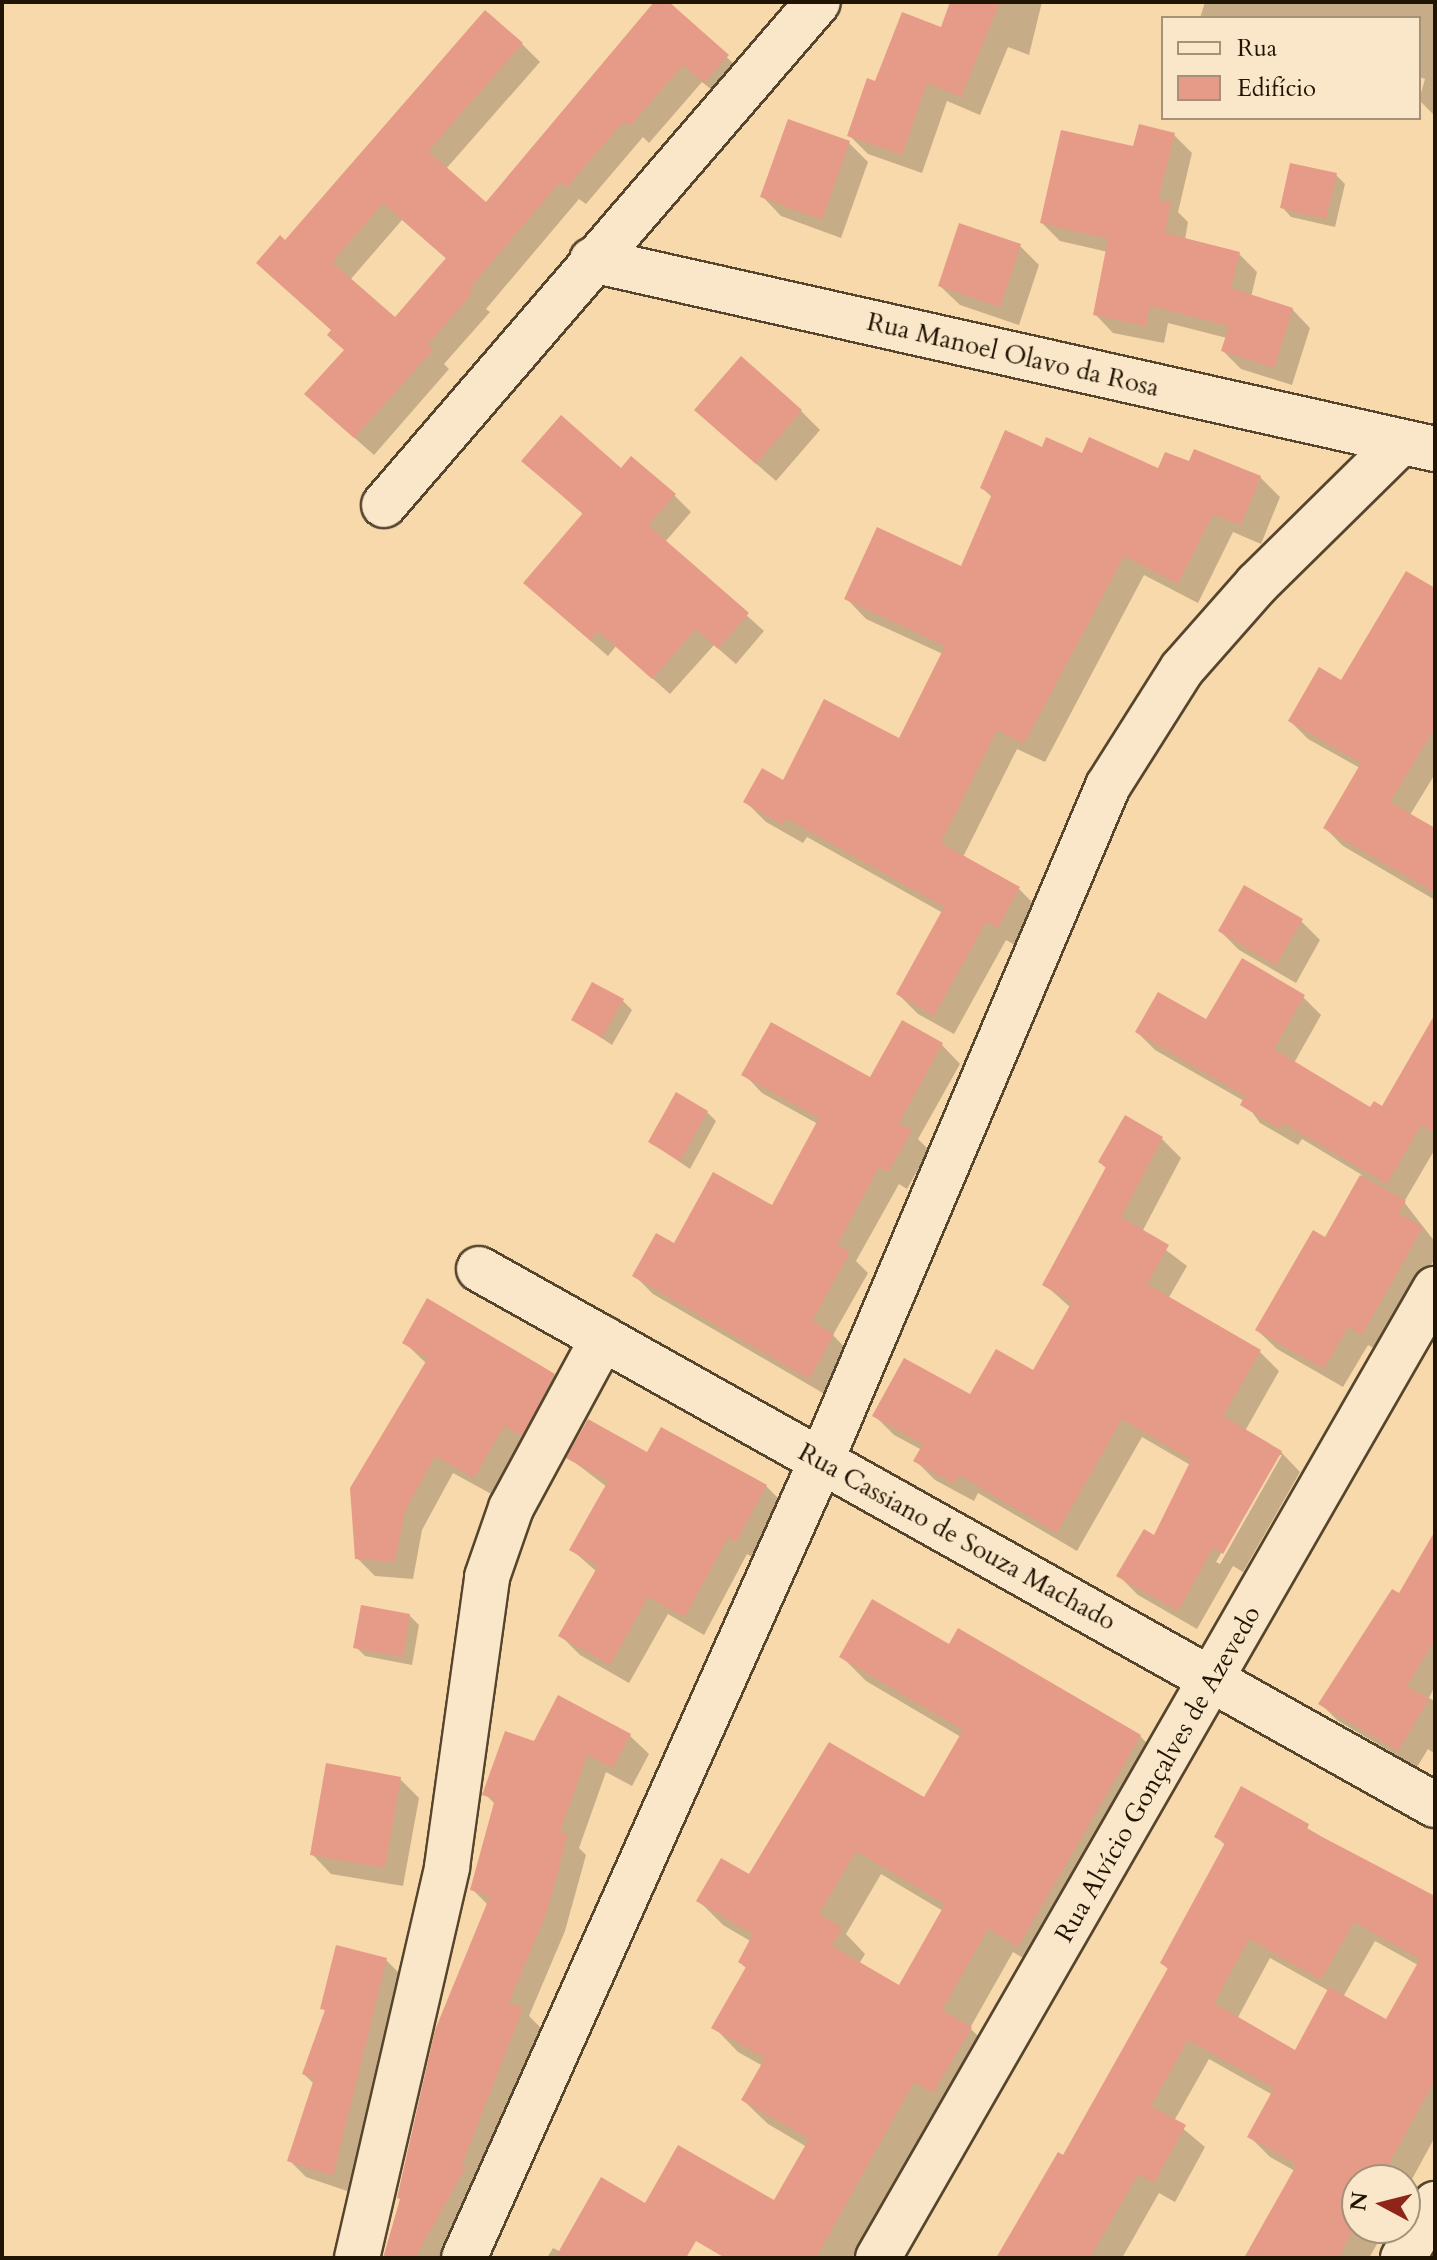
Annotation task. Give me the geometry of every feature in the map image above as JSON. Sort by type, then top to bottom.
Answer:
[{"type":"street","points":[[384,505],[592,260],[818,2]]},
{"type":"street","name":"Rua Manoel Olavo da Rosa","points":[[592,260],[1418,446]]},
{"type":"street","points":[[464,2258],[821,1461],[1108,786],[1182,669],[1257,584],[1418,446]]},
{"type":"street","name":"Rua Cassiano de Souza Machado","points":[[479,1269],[1435,1805]]},
{"type":"street","name":"Rua Alvício Gonçalves de Azevedo","points":[[878,2258],[1213,1681],[1435,1289]]},
{"type":"street","points":[[357,2258],[447,1867],[487,1577],[511,1508],[603,1338]]},
{"type":"street","points":[[1403,2258],[1435,2204]]},
{"type":"building","points":[[654,2],[669,2],[729,55],[704,83],[683,65],[630,126],[624,121],[566,188],[560,182],[469,289],[473,293],[427,345],[433,350],[354,438],[304,394],[344,350],[327,335],[331,330],[256,263],[280,235],[285,240],[485,10],[523,43],[428,151],[486,202]],"holes":[[[383,203],[446,258],[395,317],[332,262]]]},
{"type":"building","points":[[950,2],[1000,2],[961,97],[927,83],[902,155],[847,136],[867,78],[875,81],[902,12],[941,27]]},
{"type":"building","points":[[788,119],[850,141],[822,220],[760,197]]},
{"type":"building","points":[[1139,124],[1175,133],[1158,200],[1171,202],[1165,233],[1240,252],[1231,288],[1293,308],[1274,368],[1221,351],[1229,326],[1150,306],[1146,326],[1093,315],[1108,239],[1040,223],[1061,130],[1133,146]]},
{"type":"building","points":[[1290,163],[1337,173],[1326,219],[1280,208]]},
{"type":"building","points":[[959,223],[1021,244],[1000,307],[938,286]]},
{"type":"building","points":[[741,356],[802,410],[756,464],[694,410]]},
{"type":"building","points":[[561,415],[621,468],[631,456],[676,494],[648,525],[749,613],[718,649],[696,629],[652,679],[598,631],[590,640],[523,583],[583,513],[521,461]]},
{"type":"building","points":[[1005,430],[1042,447],[1046,437],[1082,453],[1089,437],[1158,468],[1165,452],[1189,461],[1194,449],[1261,476],[1241,525],[1213,514],[1178,584],[1124,556],[1024,744],[997,730],[941,843],[1020,887],[998,928],[986,922],[934,1016],[896,994],[944,907],[786,818],[783,825],[743,802],[762,768],[783,780],[824,699],[899,738],[945,646],[844,599],[877,527],[961,566],[992,494],[980,488]]},
{"type":"building","points":[[1406,571],[1435,588],[1435,727],[1390,802],[1435,828],[1435,893],[1323,828],[1361,763],[1288,721],[1319,667],[1341,680]]},
{"type":"building","points":[[1244,885],[1303,919],[1276,965],[1218,931]]},
{"type":"building","points":[[1242,958],[1305,995],[1274,1049],[1370,1107],[1374,1101],[1382,1106],[1435,1014],[1435,1133],[1421,1125],[1387,1184],[1283,1123],[1280,1129],[1240,1105],[1245,1096],[1135,1032],[1158,992],[1206,1019]]},
{"type":"building","points":[[592,982],[624,999],[602,1038],[571,1020]]},
{"type":"building","points":[[902,1020],[943,1043],[899,1123],[912,1130],[888,1172],[879,1167],[837,1245],[850,1252],[812,1321],[834,1334],[809,1379],[632,1276],[656,1233],[674,1243],[713,1172],[772,1205],[819,1118],[741,1075],[771,1022],[870,1077]]},
{"type":"building","points":[[676,1092],[708,1111],[680,1161],[648,1142]]},
{"type":"building","points":[[1125,1115],[1163,1137],[1121,1217],[1169,1245],[1147,1284],[1261,1350],[1223,1416],[1282,1451],[1223,1554],[1213,1548],[1178,1611],[1116,1576],[1144,1529],[1154,1535],[1191,1460],[1122,1419],[1057,1533],[959,1475],[954,1484],[913,1461],[923,1444],[872,1416],[904,1358],[970,1394],[996,1349],[1033,1370],[1072,1302],[1042,1285],[1106,1167],[1098,1162]]},
{"type":"building","points":[[1360,1175],[1406,1201],[1399,1213],[1423,1227],[1362,1335],[1348,1327],[1324,1369],[1255,1330],[1313,1230],[1325,1237]]},
{"type":"building","points":[[427,1298],[555,1374],[522,1436],[504,1426],[474,1478],[435,1456],[405,1511],[395,1562],[355,1559],[350,1488],[428,1358],[402,1343]]},
{"type":"building","points":[[588,1419],[647,1452],[661,1427],[767,1485],[736,1542],[728,1537],[685,1617],[648,1597],[610,1665],[558,1636],[598,1566],[569,1550],[608,1481],[566,1458]]},
{"type":"building","points":[[1435,1531],[1435,1639],[1407,1686],[1429,1699],[1398,1751],[1318,1704],[1392,1589],[1399,1593]]},
{"type":"building","points":[[872,1599],[949,1644],[958,1628],[1141,1735],[1018,1947],[988,1929],[942,2010],[972,2027],[933,2093],[914,2082],[816,2258],[725,2258],[696,2241],[686,2258],[555,2258],[601,2177],[645,2203],[678,2145],[774,2200],[809,2139],[741,2100],[765,2058],[711,2028],[746,1967],[738,1962],[753,1934],[696,1901],[721,1858],[749,1874],[829,1742],[924,1797],[963,1730],[839,1657]],"holes":[[[856,1851],[945,1904],[899,1985],[832,1946],[842,1928],[819,1914]]]},
{"type":"building","points":[[361,1605],[410,1614],[403,1657],[353,1648]]},
{"type":"building","points":[[558,1695],[631,1734],[613,1768],[587,1755],[560,1832],[568,1834],[547,1912],[509,2002],[523,2008],[462,2165],[466,2167],[415,2258],[383,2258],[400,2199],[397,2198],[435,2030],[490,1896],[470,1890],[495,1799],[482,1795],[505,1731],[534,1741]]},
{"type":"building","points":[[326,1763],[401,1777],[385,1868],[310,1855]]},
{"type":"building","points":[[1241,1786],[1309,1824],[1307,1829],[1435,1896],[1435,2080],[1389,2164],[1341,2164],[1341,2244],[1346,2244],[1339,2258],[1244,2258],[1297,2164],[1247,2137],[1274,2088],[1188,2040],[1151,2106],[1186,2125],[1154,2183],[1138,2174],[1090,2258],[996,2258],[1058,2152],[1063,2155],[1168,1968],[1160,1963],[1225,1843],[1214,1837]],"holes":[[[1354,1922],[1420,1959],[1386,2019],[1329,1987],[1295,2050],[1214,2003],[1249,1939],[1321,1980]]]},
{"type":"building","points":[[336,1945],[387,1958],[333,2176],[287,2161],[314,2079],[302,2074],[325,2010],[320,2009]]}]
